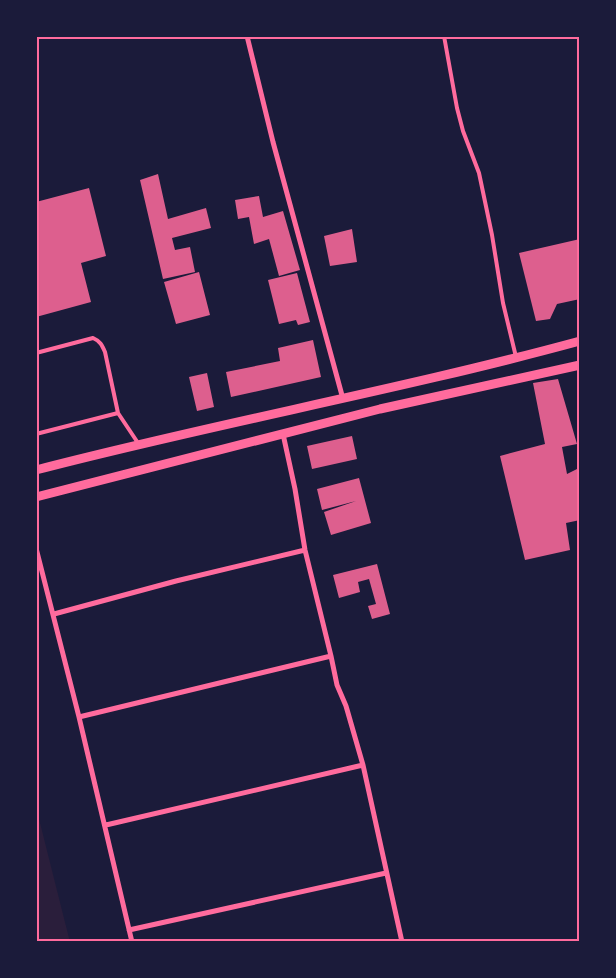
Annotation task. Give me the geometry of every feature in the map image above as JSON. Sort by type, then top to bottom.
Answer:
[{"type":"street","points":[[247,36],[275,151],[343,399]]},
{"type":"street","points":[[36,470],[139,444],[343,399],[580,341]]},
{"type":"street","points":[[36,497],[380,409],[580,365]]},
{"type":"street","points":[[283,434],[295,490],[304,550],[332,656],[337,685],[346,706],[362,765],[402,942]]},
{"type":"street","points":[[36,548],[80,717],[132,942]]},
{"type":"street","points":[[54,614],[176,581],[304,550]]},
{"type":"street","points":[[80,717],[332,656]]},
{"type":"street","points":[[106,824],[362,765]]},
{"type":"street","points":[[129,930],[386,872]]},
{"type":"lane","points":[[444,36],[457,108],[478,173],[492,235],[503,303],[516,357]]},
{"type":"lane","points":[[36,353],[93,338],[98,340],[105,352],[118,413],[139,444]]},
{"type":"lane","points":[[36,434],[118,413]]},
{"type":"shaded area","points":[[36,807],[70,942],[36,942]]},
{"type":"building","points":[[158,174],[168,219],[206,208],[211,228],[172,238],[175,250],[190,247],[195,272],[163,279],[140,180]]},
{"type":"building","points":[[89,188],[106,256],[81,263],[91,302],[36,317],[36,202]]},
{"type":"building","points":[[259,196],[263,217],[283,211],[300,270],[279,276],[269,239],[254,244],[249,217],[238,219],[235,200]]},
{"type":"building","points":[[352,229],[357,262],[330,266],[324,236]]},
{"type":"building","points":[[580,239],[580,299],[557,304],[550,319],[536,321],[519,253]]},
{"type":"building","points":[[199,272],[210,315],[176,324],[164,282]]},
{"type":"building","points":[[297,273],[310,322],[298,325],[296,320],[279,324],[268,280]]},
{"type":"building","points":[[313,340],[321,377],[231,397],[226,372],[280,361],[278,348]]},
{"type":"building","points":[[207,373],[214,407],[197,411],[189,377]]},
{"type":"building","points":[[558,379],[577,444],[562,447],[567,474],[577,469],[580,478],[580,520],[566,523],[570,550],[525,560],[500,456],[545,444],[533,383]]},
{"type":"building","points":[[352,436],[357,459],[312,469],[307,446]]},
{"type":"building","points":[[359,478],[371,523],[331,535],[324,512],[356,501],[322,510],[317,489]]},
{"type":"building","points":[[377,564],[390,614],[372,619],[368,606],[376,604],[369,579],[358,582],[360,592],[339,598],[333,575]]}]
